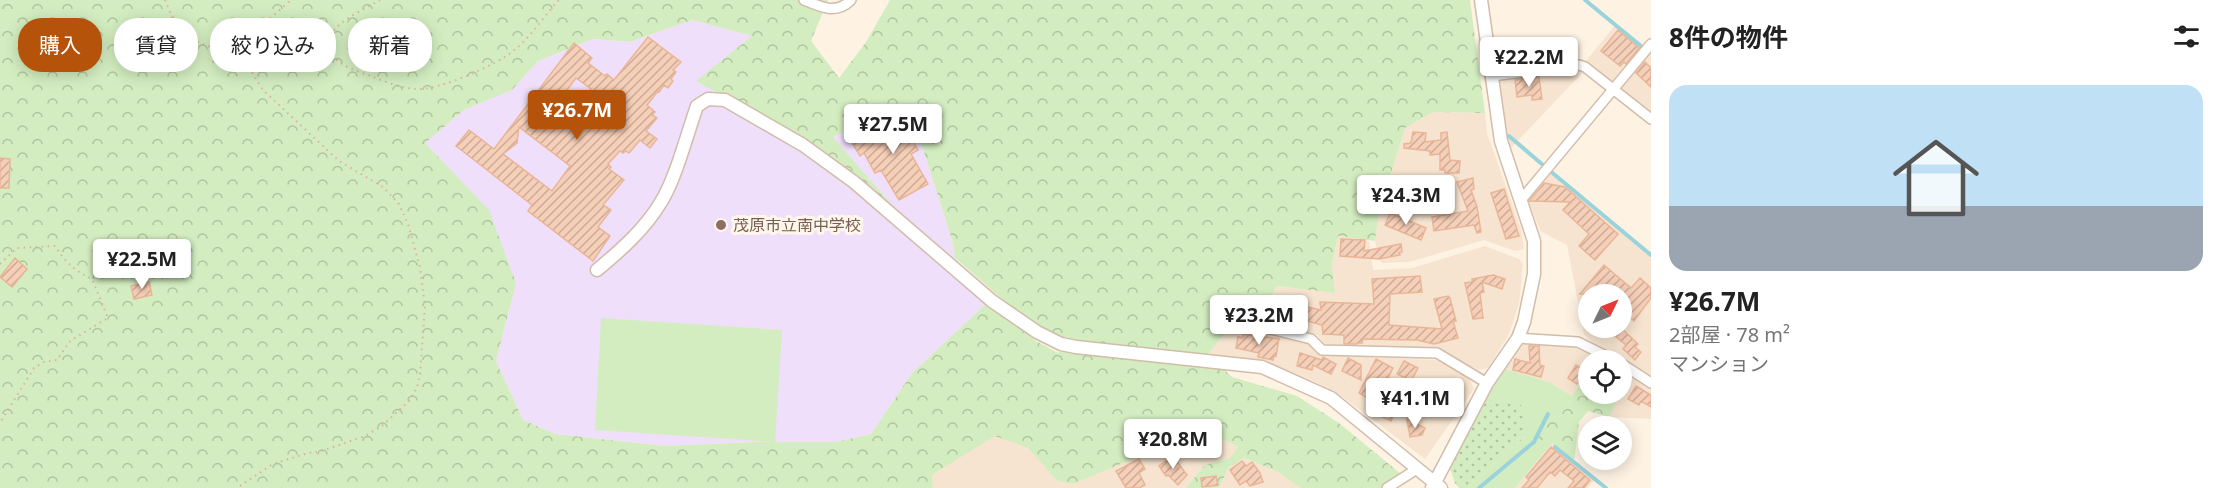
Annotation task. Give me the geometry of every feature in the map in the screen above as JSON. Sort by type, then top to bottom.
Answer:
[{"type":"street","points":[[804,0],[828,10],[844,7],[851,0]]},
{"type":"street","points":[[597,270],[621,250],[662,201],[697,106],[708,99],[725,100],[803,145],[854,182],[992,301],[1037,332],[1061,344],[1076,347],[1262,367],[1330,398],[1436,486],[1487,383],[1518,338],[1524,322],[1534,274],[1534,241],[1501,141],[1480,0]]},
{"type":"street","points":[[1521,200],[1651,44]]},
{"type":"street","points":[[1492,76],[1579,65],[1589,68],[1651,119]]},
{"type":"street","points":[[1242,322],[1311,339],[1322,350],[1437,353],[1487,383]]},
{"type":"street","points":[[1518,338],[1578,342],[1594,350]]},
{"type":"street","points":[[1632,371],[1651,383]]},
{"type":"street","points":[[1388,488],[1418,469]]},
{"type":"path","points":[[165,0],[176,22],[189,35],[206,47],[210,47]]},
{"type":"path","points":[[270,18],[291,0]]},
{"type":"path","points":[[380,0],[335,27],[326,44],[329,52],[347,68],[389,83],[417,89],[450,81],[491,64],[514,50],[559,0]]},
{"type":"path","points":[[237,488],[273,464],[343,444],[365,435],[382,426],[409,401],[417,388],[420,374],[425,306],[420,267],[408,224],[399,204],[383,187],[339,161],[263,90],[252,72]]},
{"type":"path","points":[[0,264],[17,248],[54,246],[75,271],[92,279],[108,318],[70,341],[57,360],[44,362],[34,368],[0,423]]},
{"type":"shaded area","name":"茂原市立南中学校","points":[[692,20],[753,36],[697,81],[832,137],[896,106],[910,108],[952,240],[955,258],[987,303],[912,373],[871,434],[836,442],[756,442],[665,446],[555,434],[523,420],[496,361],[516,283],[424,143],[464,110],[512,90],[538,61],[593,39],[630,42]]},
{"type":"shaded area","points":[[1616,24],[1645,47],[1617,80],[1611,81],[1585,62]]},
{"type":"shaded area","points":[[1651,48],[1651,115],[1621,90],[1621,83]]},
{"type":"shaded area","points":[[1578,68],[1585,70],[1508,151],[1504,139],[1500,80]]},
{"type":"shaded area","points":[[1433,112],[1485,113],[1487,133],[1521,229],[1524,249],[1515,251],[1484,240],[1409,262],[1382,263],[1379,259],[1375,241],[1379,212],[1405,128]]},
{"type":"shaded area","points":[[1549,170],[1651,255],[1651,380],[1632,368],[1632,350],[1603,350],[1588,338],[1632,338],[1632,284],[1578,284],[1578,303],[1567,245],[1540,231],[1527,196]]},
{"type":"shaded area","points":[[1338,236],[1369,241],[1373,270],[1412,268],[1485,246],[1519,259],[1523,264],[1519,304],[1509,334],[1488,368],[1479,370],[1436,349],[1325,344],[1317,335],[1262,320],[1276,286],[1335,293],[1332,265]]},
{"type":"shaded area","points":[[1232,326],[1309,344],[1319,355],[1436,360],[1470,379],[1474,389],[1425,459],[1344,398],[1318,383],[1270,366],[1212,358],[1208,354]]},
{"type":"shaded area","points":[[1521,342],[1565,343],[1584,350],[1578,350],[1578,386],[1572,396],[1549,382],[1505,369]]},
{"type":"shaded area","points":[[1632,376],[1651,387],[1651,419],[1609,416],[1615,404],[1632,404]]},
{"type":"shaded area","points":[[1196,425],[1238,447],[1231,458],[1205,465],[1186,488],[933,488],[932,475],[995,435],[1028,448],[1057,481],[1073,484],[1140,456],[1165,456]]},
{"type":"shaded area","points":[[1552,443],[1578,465],[1578,470],[1584,470],[1595,479],[1588,488],[1515,488]]},
{"type":"shaded area","points":[[1244,458],[1278,472],[1301,488],[1219,488],[1228,468]]},
{"type":"green space","points":[[0,0],[828,0],[811,41],[839,78],[866,42],[890,0],[1470,0],[1485,113],[1433,112],[1405,128],[1379,212],[1375,241],[1338,236],[1332,265],[1335,293],[1276,286],[1261,320],[1241,315],[1208,354],[1232,377],[1297,396],[1339,423],[1401,474],[1381,488],[1301,488],[1278,472],[1244,458],[1228,468],[1219,488],[1186,488],[1205,465],[1230,458],[1238,447],[1196,425],[1165,456],[1140,456],[1073,484],[1057,481],[1028,448],[995,436],[932,475],[933,488],[0,488]],"holes":[[[692,20],[752,36],[696,81],[821,150],[899,213],[833,137],[896,106],[910,108],[952,240],[955,258],[1026,318],[1042,329],[1071,342],[1058,353],[1036,341],[987,303],[912,373],[871,434],[836,442],[756,442],[665,446],[555,434],[523,420],[496,361],[516,283],[489,210],[425,143],[464,110],[512,90],[538,61],[593,39],[630,42]]]},
{"type":"green space","points":[[601,318],[782,330],[775,442],[595,430]]},
{"type":"green space","points":[[1505,369],[1549,382],[1572,396],[1578,386],[1578,399],[1573,398],[1557,420],[1548,410],[1552,443],[1515,488],[1467,488],[1526,436],[1484,399]]},
{"type":"green space","points":[[1578,397],[1578,404],[1607,404],[1614,407],[1610,416],[1588,411],[1584,416],[1578,416],[1574,462],[1552,443],[1534,438],[1547,409],[1557,420],[1573,398]]},
{"type":"green space","points":[[1484,399],[1521,405],[1526,436],[1467,488],[1459,488],[1449,466]]},
{"type":"building","points":[[1618,30],[1639,48],[1626,64],[1624,62],[1620,66],[1601,51]]},
{"type":"building","points":[[648,37],[681,62],[673,70],[676,72],[668,88],[664,85],[647,105],[655,112],[652,115],[657,118],[646,131],[657,139],[650,148],[640,140],[629,153],[620,151],[608,164],[611,167],[609,169],[624,180],[603,205],[611,210],[598,227],[610,236],[593,261],[528,211],[532,205],[456,146],[469,130],[494,149],[574,43],[592,58],[588,63],[614,80]],"holes":[[[576,78],[591,89],[574,111],[558,102]],[[519,127],[570,166],[552,191],[503,154],[517,143]]]},
{"type":"building","points":[[1645,62],[1651,68],[1651,87],[1636,73]]},
{"type":"building","points":[[1539,77],[1542,99],[1532,100],[1532,95],[1517,97],[1515,80]]},
{"type":"building","points":[[902,112],[911,127],[906,129],[918,150],[911,154],[928,184],[899,200],[881,170],[875,173],[864,153],[860,156],[851,141]]},
{"type":"building","points":[[1413,132],[1426,133],[1425,142],[1441,140],[1441,133],[1447,132],[1450,160],[1460,161],[1459,173],[1445,173],[1445,170],[1440,170],[1440,154],[1430,155],[1430,151],[1404,148],[1404,144],[1411,143]]},
{"type":"building","points":[[0,158],[10,159],[9,188],[0,188]]},
{"type":"building","points":[[1473,178],[1474,189],[1471,190],[1477,207],[1481,232],[1477,233],[1474,225],[1434,231],[1432,217],[1468,211],[1457,182]]},
{"type":"building","points":[[1544,183],[1565,187],[1618,234],[1595,260],[1579,246],[1589,234],[1563,210],[1570,202],[1529,201]]},
{"type":"building","points":[[1504,189],[1519,236],[1506,239],[1491,193]]},
{"type":"building","points":[[1390,213],[1426,228],[1421,240],[1385,225]]},
{"type":"building","points":[[1341,239],[1365,240],[1364,251],[1401,244],[1402,252],[1399,253],[1400,255],[1379,259],[1340,256]]},
{"type":"building","points":[[15,258],[27,269],[12,287],[0,277]]},
{"type":"building","points":[[1604,265],[1626,284],[1588,284]]},
{"type":"building","points":[[1493,275],[1505,279],[1502,289],[1482,282],[1484,292],[1480,293],[1483,318],[1473,319],[1465,283],[1472,282],[1472,279]]},
{"type":"building","points":[[1420,276],[1422,292],[1390,294],[1389,325],[1442,329],[1434,299],[1448,296],[1456,321],[1453,321],[1458,338],[1434,344],[1417,340],[1363,339],[1362,343],[1344,344],[1344,335],[1323,334],[1322,325],[1296,318],[1299,305],[1321,310],[1320,302],[1374,304],[1372,279]]},
{"type":"building","points":[[1640,278],[1651,288],[1651,298],[1634,321],[1632,319],[1632,287]]},
{"type":"building","points":[[149,282],[152,295],[134,299],[131,286]]},
{"type":"building","points":[[1243,334],[1279,339],[1273,360],[1258,357],[1259,353],[1236,348],[1238,337],[1243,338]]},
{"type":"building","points":[[1617,338],[1632,338],[1638,344],[1635,347],[1641,352],[1635,360],[1632,357],[1632,350],[1623,349],[1626,345]]},
{"type":"building","points":[[1529,346],[1539,346],[1540,365],[1544,366],[1541,377],[1513,370],[1515,359],[1530,363]]},
{"type":"building","points":[[1300,353],[1322,360],[1323,357],[1336,364],[1331,374],[1313,365],[1312,370],[1297,366]]},
{"type":"building","points":[[1348,358],[1361,365],[1361,380],[1342,371]]},
{"type":"building","points":[[1376,359],[1393,368],[1382,390],[1394,396],[1389,406],[1395,413],[1391,421],[1376,414],[1380,406],[1359,393]]},
{"type":"building","points":[[1404,361],[1418,368],[1411,381],[1397,374]]},
{"type":"building","points":[[1576,365],[1578,366],[1577,384],[1568,378]]},
{"type":"building","points":[[1636,386],[1651,395],[1651,407],[1641,401],[1639,405],[1632,401],[1632,392]]},
{"type":"building","points":[[1444,394],[1453,400],[1446,413],[1437,408]]},
{"type":"building","points":[[1407,419],[1425,428],[1422,435],[1410,437]]},
{"type":"building","points":[[1208,433],[1213,438],[1216,457],[1199,442]]},
{"type":"building","points":[[1551,447],[1590,480],[1584,488],[1568,488],[1574,481],[1560,470],[1555,476],[1550,472],[1537,488],[1522,488],[1529,480],[1526,477]]},
{"type":"building","points":[[1173,456],[1187,475],[1178,485],[1168,475],[1166,476],[1159,466]]},
{"type":"building","points":[[1139,459],[1145,469],[1139,473],[1145,485],[1139,488],[1126,488],[1116,471]]},
{"type":"building","points":[[1242,461],[1246,466],[1252,462],[1263,482],[1250,486],[1246,481],[1240,485],[1230,470]]},
{"type":"building","points":[[1216,476],[1218,485],[1202,487],[1201,478]]},
{"type":"waterway","points":[[1585,0],[1641,46]]},
{"type":"waterway","points":[[1509,136],[1543,165]]},
{"type":"waterway","points":[[1549,170],[1651,255]]},
{"type":"waterway","points":[[1479,488],[1534,442],[1548,414]]},
{"type":"waterway","points":[[1555,447],[1606,488]]},
{"type":"place","name":"茂原市立南中学校","points":[[721,225]]}]
